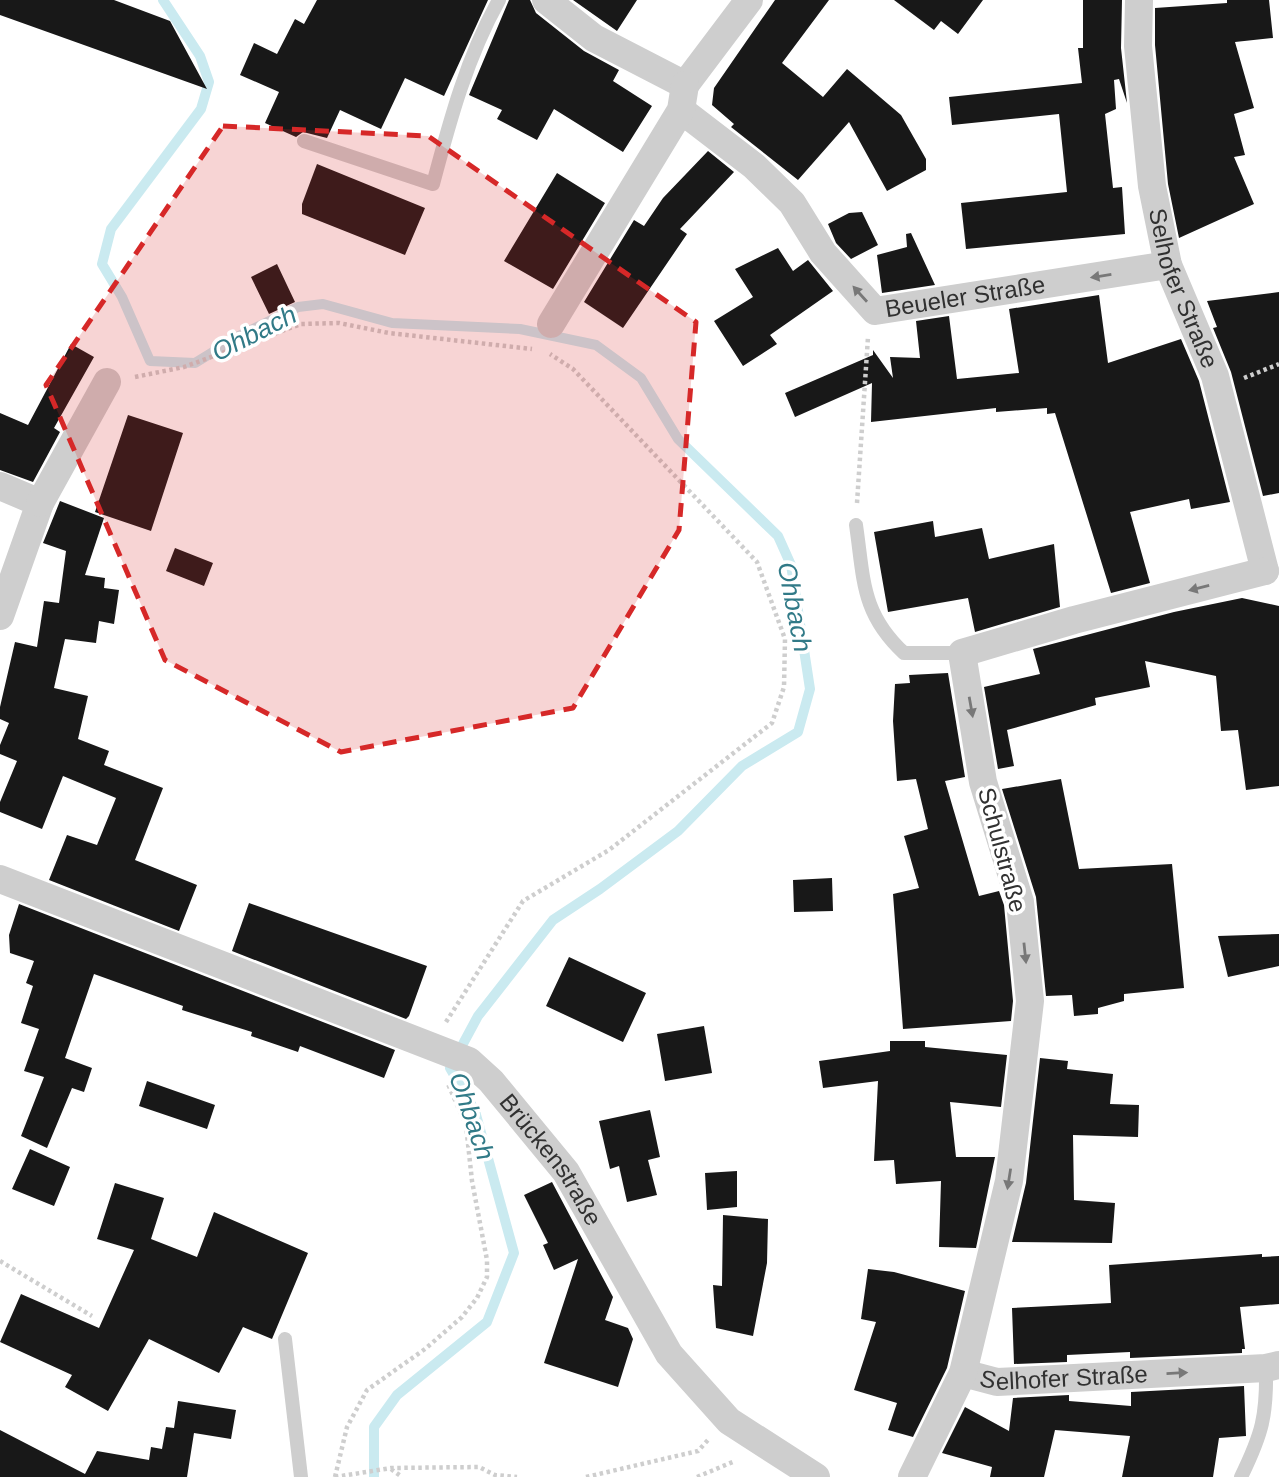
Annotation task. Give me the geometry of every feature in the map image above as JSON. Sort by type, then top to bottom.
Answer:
[{"type":"street","name":"Beueler Straße","points":[[546,0],[594,38],[683,97],[792,203],[823,253],[876,311],[1168,265]]},
{"type":"street","points":[[551,324],[683,97],[749,0]]},
{"type":"street","name":"Selhofer Straße","points":[[1139,0],[1138,46],[1152,186],[1168,265],[1215,376],[1272,576]]},
{"type":"street","points":[[0,617],[40,503],[107,382]]},
{"type":"street","points":[[0,486],[40,503]]},
{"type":"street","points":[[961,653],[1074,620],[1272,576]]},
{"type":"street","name":"Schulstraße","points":[[961,653],[983,782],[1020,902],[1030,1001],[1009,1181],[963,1373]]},
{"type":"street","name":"Brückenstraße","points":[[0,880],[451,1054],[491,1081],[566,1172],[669,1354],[729,1420],[816,1477]]},
{"type":"street","name":"Selhofer Straße","points":[[912,1477],[963,1373],[997,1382],[1273,1367]]},
{"type":"lane","points":[[304,141],[433,184],[451,114],[484,28],[499,0]]},
{"type":"lane","points":[[856,525],[868,605],[884,635],[904,653],[961,653]]},
{"type":"lane","points":[[285,1339],[301,1477]]},
{"type":"lane","points":[[1241,1477],[1261,1438],[1273,1367]]},
{"type":"path","points":[[856,525],[868,329],[876,311]]},
{"type":"path","points":[[107,382],[184,367],[301,324],[338,323],[388,333],[545,351],[573,369],[757,562],[785,639],[784,687],[772,723],[609,850],[523,901],[442,1028],[451,1054],[441,1066],[466,1125],[472,1181],[487,1260],[487,1277],[477,1298],[462,1317],[425,1349],[367,1390],[347,1427],[335,1477],[391,1468],[478,1467],[495,1475],[517,1477]]},
{"type":"path","points":[[0,1261],[92,1316]]},
{"type":"path","points":[[586,1477],[698,1451],[729,1420]]},
{"type":"path","points":[[391,1468],[402,1477]]},
{"type":"highlighted area","points":[[223,126],[428,136],[696,322],[679,530],[573,708],[341,752],[165,660],[46,385]]},
{"type":"building","points":[[0,0],[114,0],[170,21],[207,89],[0,15]]},
{"type":"building","points":[[317,0],[488,0],[444,96],[405,78],[381,129],[340,110],[327,138],[303,132],[296,137],[265,123],[279,92],[240,75],[254,43],[277,54],[295,19],[304,24]]},
{"type":"building","points":[[509,0],[530,0],[536,13],[584,51],[619,70],[613,81],[652,106],[623,152],[554,109],[537,140],[497,119],[502,110],[469,95]]},
{"type":"building","points":[[573,0],[637,0],[617,31]]},
{"type":"building","points":[[775,0],[829,0],[782,63],[823,97],[847,69],[901,115],[926,159],[926,170],[887,191],[849,122],[798,180],[731,127],[734,124],[712,105],[714,88]]},
{"type":"building","points":[[894,0],[983,0],[958,34],[941,21],[934,30]]},
{"type":"building","points":[[1083,0],[1122,0],[1121,48],[1127,103],[1119,79],[1114,80],[1116,109],[1105,114],[1113,188],[1122,187],[1125,234],[966,249],[961,203],[1067,192],[1059,114],[952,125],[949,97],[1082,83],[1078,48],[1083,48]]},
{"type":"building","points":[[1227,0],[1269,0],[1273,38],[1235,42],[1254,108],[1234,114],[1245,155],[1234,157],[1254,204],[1179,238],[1168,184],[1155,45],[1155,8],[1227,3]]},
{"type":"building","points":[[708,151],[734,172],[680,229],[687,234],[623,328],[584,302],[634,220],[644,226],[663,198]]},
{"type":"building","points":[[317,164],[425,208],[405,255],[302,214],[302,204]]},
{"type":"building","points":[[557,173],[605,203],[553,289],[504,261]]},
{"type":"building","points":[[862,212],[878,245],[851,259],[836,243],[828,224],[849,213]]},
{"type":"building","points":[[911,233],[935,285],[882,293],[877,255],[907,247],[906,234]]},
{"type":"building","points":[[778,248],[793,271],[808,260],[833,291],[770,335],[777,344],[743,366],[714,321],[753,297],[735,269]]},
{"type":"building","points":[[277,264],[295,302],[269,314],[251,277]]},
{"type":"building","points":[[1279,292],[1279,493],[1263,496],[1231,372],[1213,328],[1217,327],[1207,301]]},
{"type":"building","points":[[1099,295],[1108,363],[1181,339],[1199,381],[1230,502],[1191,509],[1189,499],[1130,512],[1150,583],[1111,593],[1055,413],[1047,414],[1047,408],[996,412],[996,408],[871,422],[872,383],[795,417],[785,393],[873,355],[873,350],[893,378],[890,357],[920,358],[916,321],[949,316],[957,379],[1019,373],[1009,309]]},
{"type":"building","points":[[71,344],[94,357],[54,428],[60,432],[33,482],[0,470],[0,413],[28,425]]},
{"type":"building","points":[[128,415],[183,433],[151,531],[95,512]]},
{"type":"building","points":[[60,501],[104,518],[85,575],[105,578],[104,588],[119,590],[114,624],[99,621],[96,643],[65,639],[54,688],[88,696],[78,739],[109,751],[104,765],[163,788],[135,860],[197,885],[179,931],[49,880],[67,835],[97,845],[116,798],[63,776],[42,829],[0,812],[0,802],[17,761],[0,754],[0,745],[9,723],[0,719],[0,707],[15,642],[37,647],[44,601],[59,603],[66,551],[43,543]]},
{"type":"building","points":[[933,521],[935,537],[982,528],[989,559],[1054,544],[1060,607],[975,632],[968,598],[888,612],[874,532]]},
{"type":"building","points":[[175,548],[213,563],[204,586],[166,571]]},
{"type":"building","points":[[1242,598],[1279,606],[1279,786],[1246,790],[1238,730],[1221,731],[1216,676],[1145,661],[1150,687],[1095,698],[1096,705],[1007,730],[1014,766],[998,769],[984,687],[1040,674],[1033,649],[1174,612]]},
{"type":"building","points":[[948,673],[965,777],[945,781],[979,896],[999,891],[1004,905],[1013,1001],[1011,1021],[903,1029],[893,894],[919,888],[904,836],[928,829],[916,779],[897,781],[893,721],[895,684],[910,683],[909,675]]},
{"type":"building","points":[[1061,779],[1079,869],[1172,864],[1184,988],[1124,994],[1124,1001],[1098,1008],[1098,1014],[1074,1016],[1072,995],[1046,996],[1036,897],[1002,789]]},
{"type":"building","points":[[832,878],[833,911],[794,912],[793,880]]},
{"type":"building","points":[[249,903],[427,966],[409,1016],[406,1019],[232,951]]},
{"type":"building","points":[[19,904],[395,1050],[384,1078],[300,1046],[298,1052],[251,1036],[252,1032],[182,1010],[183,1006],[94,974],[65,1058],[92,1068],[84,1092],[72,1088],[47,1148],[21,1136],[44,1077],[24,1071],[39,1029],[21,1023],[33,986],[26,983],[34,961],[10,953],[9,935]]},
{"type":"building","points":[[1279,934],[1279,966],[1228,977],[1218,936]]},
{"type":"building","points":[[569,957],[646,993],[623,1042],[546,1006]]},
{"type":"building","points":[[704,1026],[712,1073],[665,1081],[657,1034]]},
{"type":"building","points":[[890,1041],[925,1041],[925,1047],[1007,1055],[1001,1107],[950,1102],[956,1157],[995,1157],[976,1248],[939,1247],[941,1181],[896,1184],[894,1160],[874,1161],[878,1081],[823,1088],[819,1061],[890,1051]]},
{"type":"building","points":[[1040,1058],[1068,1061],[1067,1069],[1113,1074],[1110,1104],[1139,1105],[1138,1137],[1073,1135],[1074,1200],[1115,1203],[1112,1243],[1012,1242],[1026,1183]]},
{"type":"building","points":[[147,1081],[215,1105],[207,1129],[139,1106]]},
{"type":"building","points":[[650,1110],[660,1157],[648,1160],[657,1195],[627,1202],[619,1166],[610,1169],[599,1121]]},
{"type":"building","points":[[30,1149],[70,1167],[54,1206],[12,1189]]},
{"type":"building","points":[[737,1171],[737,1207],[707,1210],[705,1173]]},
{"type":"building","points":[[552,1182],[613,1297],[605,1320],[628,1328],[633,1339],[618,1387],[544,1363],[578,1259],[554,1270],[543,1245],[548,1243],[524,1195]]},
{"type":"building","points":[[115,1183],[164,1198],[151,1239],[197,1257],[214,1212],[308,1253],[272,1339],[243,1327],[219,1373],[149,1339],[108,1411],[65,1387],[72,1375],[0,1342],[21,1294],[99,1328],[134,1250],[97,1239]]},
{"type":"building","points":[[723,1215],[768,1219],[767,1263],[753,1336],[716,1328],[713,1285],[722,1286]]},
{"type":"building","points":[[1262,1254],[1262,1257],[1279,1256],[1279,1304],[1240,1307],[1245,1349],[1242,1349],[1242,1353],[1130,1358],[1130,1352],[1067,1355],[1067,1362],[1014,1364],[1012,1308],[1111,1303],[1109,1265]]},
{"type":"building","points":[[868,1269],[894,1272],[965,1291],[947,1368],[913,1437],[888,1430],[897,1403],[854,1390],[876,1322],[861,1319]]},
{"type":"building","points":[[1244,1386],[1246,1436],[1219,1438],[1213,1477],[1122,1477],[1130,1436],[1055,1430],[1044,1477],[990,1477],[992,1467],[942,1453],[965,1407],[1009,1431],[1013,1398],[1069,1395],[1069,1401],[1131,1406],[1131,1392]]},
{"type":"building","points":[[178,1401],[236,1410],[231,1439],[194,1433],[187,1477],[0,1477],[0,1430],[85,1474],[97,1451],[149,1460],[151,1447],[162,1449],[166,1427],[174,1428]]},
{"type":"waterway","name":"Ohbach","points":[[163,0],[200,56],[209,82],[201,109],[111,229],[102,264],[122,297],[150,361],[195,363],[239,336],[298,307],[323,304],[392,323],[520,329],[596,345],[641,378],[678,439],[778,536],[791,565],[810,689],[798,732],[742,766],[678,831],[553,920],[478,1016],[450,1068],[475,1111],[514,1253],[487,1322],[397,1395],[374,1427],[374,1477]]}]
